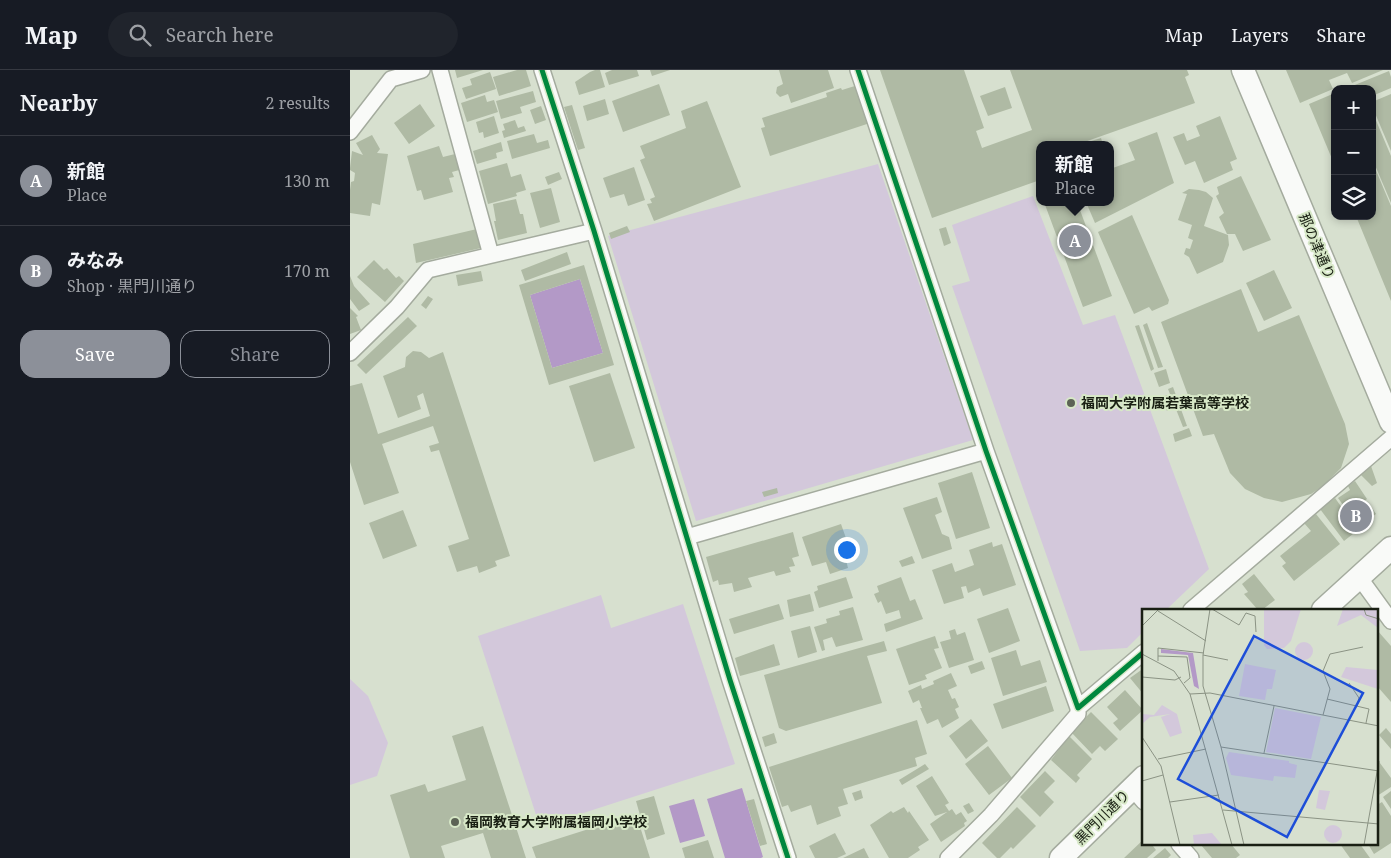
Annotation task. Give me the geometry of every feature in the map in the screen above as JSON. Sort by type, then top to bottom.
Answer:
[{"type":"street","points":[[350,132],[391,80],[422,70]]},
{"type":"street","points":[[440,70],[491,255]]},
{"type":"street","points":[[542,70],[594,231],[730,680],[788,858]]},
{"type":"street","points":[[858,70],[986,451],[1078,708],[1078,714],[1003,801],[948,858]]},
{"type":"street","name":"那の津通り","points":[[1242,70],[1391,422]]},
{"type":"street","points":[[350,353],[397,307],[428,270],[594,231]]},
{"type":"street","points":[[1192,609],[1391,438]]},
{"type":"street","points":[[687,537],[986,451]]},
{"type":"street","points":[[1324,609],[1391,548]]},
{"type":"street","points":[[1359,577],[1391,621]]},
{"type":"street","points":[[1078,708],[1142,654]]},
{"type":"street","name":"黒門川通り","points":[[1061,858],[1140,789]]},
{"type":"street","points":[[1181,846],[1191,858]]},
{"type":"shaded area","points":[[878,164],[973,440],[696,521],[608,236]]},
{"type":"shaded area","points":[[1033,196],[1083,325],[1115,315],[1209,569],[1167,609],[1142,609],[1142,633],[1127,648],[1080,651],[952,286],[970,281],[952,225]]},
{"type":"shaded area","points":[[580,279],[603,353],[552,368],[530,295]]},
{"type":"shaded area","points":[[601,595],[611,628],[683,604],[735,764],[540,827],[478,636]]},
{"type":"shaded area","points":[[350,679],[368,696],[388,743],[377,776],[350,785]]},
{"type":"shaded area","points":[[742,788],[763,857],[761,858],[725,858],[707,799]]},
{"type":"shaded area","points":[[694,799],[705,836],[680,843],[669,806]]},
{"type":"building","points":[[455,70],[483,70],[457,78]]},
{"type":"building","points":[[517,70],[526,70],[531,86],[499,96],[493,77]]},
{"type":"building","points":[[595,70],[600,70],[605,87],[579,95],[575,82]]},
{"type":"building","points":[[612,70],[637,70],[639,76],[609,85],[605,73]]},
{"type":"building","points":[[650,70],[670,70],[652,76]]},
{"type":"building","points":[[779,70],[828,70],[834,88],[791,103],[788,94],[780,97],[776,93],[777,87],[783,84]]},
{"type":"building","points":[[880,70],[964,70],[984,128],[976,131],[982,148],[1032,130],[1010,70],[1187,70],[1189,75],[1185,77],[1195,103],[1087,141],[1036,141],[1036,181],[932,218]]},
{"type":"building","points":[[1286,70],[1383,70],[1352,83],[1347,73],[1329,80],[1331,90],[1300,103]]},
{"type":"building","points":[[1389,71],[1391,77],[1391,88],[1376,94],[1376,85],[1355,85]]},
{"type":"building","points":[[490,72],[496,89],[466,99],[462,88],[472,85],[470,79]]},
{"type":"building","points":[[659,84],[670,115],[623,132],[612,101]]},
{"type":"building","points":[[858,85],[873,122],[770,156],[761,128],[765,127],[762,118],[827,97],[826,93]]},
{"type":"building","points":[[1005,87],[1012,108],[988,116],[980,96]]},
{"type":"building","points":[[533,91],[536,102],[520,107],[522,113],[501,119],[496,101]]},
{"type":"building","points":[[1391,94],[1391,151],[1376,115],[1376,100]]},
{"type":"building","points":[[485,95],[487,102],[494,100],[498,112],[467,122],[461,103]]},
{"type":"building","points":[[1331,95],[1331,156],[1309,104]]},
{"type":"building","points":[[605,99],[609,114],[587,121],[583,106]]},
{"type":"building","points":[[707,101],[741,187],[654,221],[647,204],[652,203],[650,199],[655,197],[640,160],[645,158],[640,146],[686,128],[681,111]]},
{"type":"building","points":[[420,104],[435,126],[409,144],[394,123]]},
{"type":"building","points":[[572,105],[585,148],[578,150],[564,107]]},
{"type":"building","points":[[541,106],[546,120],[535,124],[530,110]]},
{"type":"building","points":[[494,116],[499,133],[484,138],[483,132],[479,133],[476,122]]},
{"type":"building","points":[[1220,116],[1237,159],[1230,162],[1233,170],[1204,183],[1195,161],[1185,165],[1173,137],[1184,133],[1187,141],[1200,136],[1196,126]]},
{"type":"building","points":[[515,120],[518,128],[524,126],[526,131],[504,138],[502,131],[505,130],[503,124]]},
{"type":"building","points":[[1376,120],[1391,156],[1391,203],[1376,167]]},
{"type":"building","points":[[1157,132],[1174,183],[1095,223],[1088,206],[1114,206],[1114,168],[1135,160],[1128,143]]},
{"type":"building","points":[[534,134],[537,143],[548,140],[550,148],[512,159],[507,141]]},
{"type":"building","points":[[372,135],[380,149],[377,153],[388,154],[380,205],[372,203],[370,216],[350,213],[351,182],[354,181],[355,173],[350,170],[352,151],[363,155],[356,143]]},
{"type":"building","points":[[501,142],[503,151],[496,153],[497,158],[477,164],[473,151]]},
{"type":"building","points":[[439,146],[443,157],[459,153],[463,169],[452,172],[454,177],[449,178],[453,192],[424,200],[421,190],[417,191],[407,156]]},
{"type":"building","points":[[507,163],[511,177],[521,174],[526,190],[516,193],[517,196],[488,204],[479,171]]},
{"type":"building","points":[[634,167],[645,200],[628,206],[624,194],[610,198],[603,178]]},
{"type":"building","points":[[1376,170],[1391,206],[1391,301],[1358,220],[1376,220]]},
{"type":"building","points":[[559,172],[562,179],[548,185],[545,177]]},
{"type":"building","points":[[1241,176],[1271,240],[1243,251],[1235,234],[1227,234],[1219,217],[1224,213],[1216,196],[1219,194],[1217,187]]},
{"type":"building","points":[[551,188],[560,222],[540,228],[530,193]]},
{"type":"building","points":[[1189,189],[1206,192],[1213,198],[1204,226],[1228,235],[1229,245],[1223,262],[1197,274],[1189,257],[1184,254],[1186,248],[1190,249],[1193,240],[1188,238],[1192,225],[1178,220],[1187,194],[1182,193]]},
{"type":"building","points":[[516,199],[520,214],[523,214],[527,233],[498,240],[493,204]]},
{"type":"building","points":[[1045,206],[1078,206],[1112,296],[1083,307]]},
{"type":"building","points":[[1132,215],[1169,300],[1168,304],[1152,311],[1149,307],[1134,314],[1098,232]]},
{"type":"building","points":[[627,226],[630,232],[611,239],[609,233]]},
{"type":"building","points":[[946,227],[951,243],[944,246],[939,229]]},
{"type":"building","points":[[477,229],[481,248],[416,263],[413,244]]},
{"type":"building","points":[[567,252],[571,264],[525,281],[521,270]]},
{"type":"building","points":[[374,260],[384,270],[387,268],[396,278],[399,276],[404,281],[385,302],[357,277]]},
{"type":"building","points":[[584,265],[614,365],[549,385],[519,285]],"holes":[[[580,279],[603,353],[552,368],[530,295]]]},
{"type":"building","points":[[1274,270],[1292,308],[1264,321],[1246,283]]},
{"type":"building","points":[[481,271],[483,281],[458,286],[456,275]]},
{"type":"building","points":[[350,276],[354,286],[370,304],[359,311],[350,299]]},
{"type":"building","points":[[1241,289],[1258,332],[1299,315],[1345,424],[1349,444],[1341,468],[1323,486],[1311,494],[1282,502],[1264,498],[1245,489],[1230,473],[1214,434],[1203,436],[1161,322]]},
{"type":"building","points":[[428,296],[433,299],[426,309],[421,305]]},
{"type":"building","points":[[350,308],[358,316],[356,317],[361,330],[350,334]]},
{"type":"building","points":[[408,317],[417,326],[366,374],[357,365]]},
{"type":"building","points":[[1147,323],[1163,367],[1158,368],[1143,325]]},
{"type":"building","points":[[1139,325],[1154,369],[1151,371],[1135,326]]},
{"type":"building","points":[[413,351],[421,352],[429,358],[443,352],[510,556],[495,561],[497,566],[479,573],[477,566],[457,572],[448,546],[469,539],[439,450],[431,452],[429,446],[439,443],[433,426],[382,444],[399,493],[364,505],[350,462],[350,386],[362,383],[378,434],[430,416],[423,393],[417,396],[421,409],[398,418],[383,376],[405,367],[406,357]]},
{"type":"building","points":[[1166,369],[1170,383],[1159,387],[1154,373]]},
{"type":"building","points":[[610,373],[635,448],[594,462],[569,386]]},
{"type":"building","points":[[1173,387],[1187,426],[1183,427],[1168,389]]},
{"type":"building","points":[[1167,395],[1173,409],[1167,411],[1161,397]]},
{"type":"building","points":[[1189,428],[1192,436],[1175,442],[1173,434]]},
{"type":"building","points":[[1371,466],[1377,483],[1372,486],[1360,474]]},
{"type":"building","points":[[972,472],[990,528],[956,539],[938,483]]},
{"type":"building","points":[[1355,481],[1367,499],[1362,503],[1366,508],[1370,505],[1376,514],[1358,526],[1338,498],[1350,490],[1348,486]]},
{"type":"building","points":[[777,488],[778,493],[764,497],[762,492]]},
{"type":"building","points":[[937,497],[942,512],[935,515],[942,534],[949,537],[952,549],[922,559],[903,508]]},
{"type":"building","points":[[1335,498],[1358,530],[1344,541],[1320,509]]},
{"type":"building","points":[[403,510],[417,546],[383,559],[369,523]]},
{"type":"building","points":[[1316,514],[1340,544],[1294,581],[1282,566],[1286,563],[1280,556],[1311,531],[1304,523]]},
{"type":"building","points":[[841,524],[853,558],[846,560],[848,568],[830,574],[826,562],[812,566],[802,537]]},
{"type":"building","points":[[793,532],[799,556],[792,558],[795,566],[789,567],[791,572],[776,576],[774,571],[748,578],[752,587],[734,592],[732,583],[719,585],[718,580],[713,582],[706,557]]},
{"type":"building","points":[[992,542],[993,547],[1002,544],[1016,585],[983,596],[980,588],[968,593],[966,586],[961,587],[964,598],[944,604],[932,570],[952,563],[955,572],[974,565],[969,550]]},
{"type":"building","points":[[912,556],[915,563],[902,567],[899,561]]},
{"type":"building","points":[[1254,574],[1275,600],[1263,609],[1257,609],[1244,594],[1248,592],[1242,584]]},
{"type":"building","points":[[846,577],[853,598],[819,608],[814,592],[818,590],[817,586]]},
{"type":"building","points":[[901,577],[910,601],[915,599],[923,619],[886,632],[884,624],[901,618],[899,610],[886,614],[881,601],[878,603],[874,594],[879,592],[877,586]]},
{"type":"building","points":[[810,594],[814,611],[790,617],[787,600]]},
{"type":"building","points":[[779,604],[784,619],[734,634],[729,619]]},
{"type":"building","points":[[853,607],[863,640],[836,647],[832,637],[823,640],[825,650],[822,651],[814,627],[827,623],[826,619],[840,615],[839,611]]},
{"type":"building","points":[[1008,608],[1020,641],[989,653],[977,619]]},
{"type":"building","points":[[810,626],[817,652],[798,658],[791,631]]},
{"type":"building","points":[[955,629],[957,635],[965,632],[974,660],[949,668],[940,642],[951,639],[949,631]]},
{"type":"building","points":[[1378,631],[1391,646],[1391,702],[1378,687]]},
{"type":"building","points":[[935,636],[939,648],[934,649],[942,668],[925,675],[927,679],[909,685],[896,649]]},
{"type":"building","points":[[884,641],[887,651],[867,656],[882,703],[786,731],[779,728],[764,675]]},
{"type":"building","points":[[774,644],[780,665],[740,676],[735,658]]},
{"type":"building","points":[[1016,650],[1021,666],[1040,660],[1047,682],[1003,696],[991,658]]},
{"type":"building","points":[[982,661],[985,669],[971,674],[968,666]]},
{"type":"building","points":[[1142,669],[1142,693],[1130,678]]},
{"type":"building","points":[[951,673],[957,686],[948,690],[952,699],[955,698],[959,707],[955,709],[959,718],[942,728],[938,719],[927,724],[920,708],[922,708],[919,700],[913,703],[908,691],[921,685],[922,689],[934,684],[933,681]]},
{"type":"building","points":[[1046,686],[1054,711],[1002,729],[993,704]]},
{"type":"building","points":[[1125,690],[1142,711],[1120,731],[1113,723],[1118,719],[1107,707]]},
{"type":"building","points":[[1091,712],[1118,739],[1105,751],[1100,746],[1092,754],[1071,732]]},
{"type":"building","points":[[971,719],[988,741],[966,759],[949,736]]},
{"type":"building","points":[[917,720],[927,754],[915,758],[917,766],[843,789],[848,804],[838,807],[841,816],[817,825],[811,805],[791,812],[788,805],[782,807],[769,767]]},
{"type":"building","points":[[483,726],[526,858],[491,858],[483,833],[441,846],[445,858],[410,858],[390,795],[425,784],[428,792],[466,780],[452,736]]},
{"type":"building","points":[[1386,728],[1391,734],[1391,749],[1379,735]]},
{"type":"building","points":[[774,733],[777,743],[765,747],[762,737]]},
{"type":"building","points":[[1069,736],[1092,759],[1077,775],[1080,778],[1076,783],[1051,760]]},
{"type":"building","points":[[988,746],[1012,778],[989,795],[965,764]]},
{"type":"building","points":[[1378,760],[1391,778],[1391,787],[1378,795]]},
{"type":"building","points":[[925,764],[929,769],[902,785],[899,780]]},
{"type":"building","points":[[1045,771],[1055,781],[1044,792],[1054,802],[1040,817],[1020,797]]},
{"type":"building","points":[[932,776],[949,803],[945,805],[949,811],[952,809],[956,815],[961,812],[967,821],[964,823],[965,826],[941,842],[930,824],[947,812],[935,816],[916,786]]},
{"type":"building","points":[[861,790],[863,798],[855,801],[852,793]]},
{"type":"building","points":[[1391,791],[1391,809],[1383,797]]},
{"type":"building","points":[[654,796],[665,834],[647,840],[636,801]]},
{"type":"building","points":[[754,799],[767,844],[760,846],[746,801]]},
{"type":"building","points":[[1382,802],[1391,816],[1391,843],[1374,854],[1369,846],[1378,846],[1378,804]]},
{"type":"building","points":[[969,803],[974,811],[968,814],[963,806]]},
{"type":"building","points":[[904,807],[908,813],[909,811],[929,840],[918,847],[920,850],[908,858],[889,858],[870,825],[891,811],[893,813]]},
{"type":"building","points":[[1017,807],[1036,826],[1013,849],[1011,847],[1000,858],[997,858],[982,843]]},
{"type":"building","points":[[636,814],[650,858],[536,858],[532,847]]},
{"type":"building","points":[[835,833],[846,854],[837,858],[815,858],[809,846]]},
{"type":"building","points":[[708,840],[714,858],[685,858],[682,848]]},
{"type":"building","points":[[1142,841],[1142,846],[1153,846],[1156,850],[1147,858],[1124,858]]},
{"type":"building","points":[[1202,846],[1233,846],[1240,855],[1236,858],[1212,858]]},
{"type":"building","points":[[1341,846],[1361,846],[1370,858],[1350,858]]},
{"type":"building","points":[[864,848],[869,858],[843,858]]},
{"type":"building","points":[[1165,848],[1171,855],[1168,858],[1153,858]]},
{"type":"cycle path","points":[[542,70],[594,231],[730,680],[788,858]]},
{"type":"cycle path","points":[[858,70],[986,451],[1078,708],[1142,654]]},
{"type":"place","name":"新館","points":[[1075,241]]},
{"type":"place","name":"福岡大学附属若葉高等学校","points":[[1071,403]]},
{"type":"place","name":"みなみ","points":[[1356,516]]},
{"type":"place","name":"福岡教育大学附属福岡小学校","points":[[455,822]]}]
